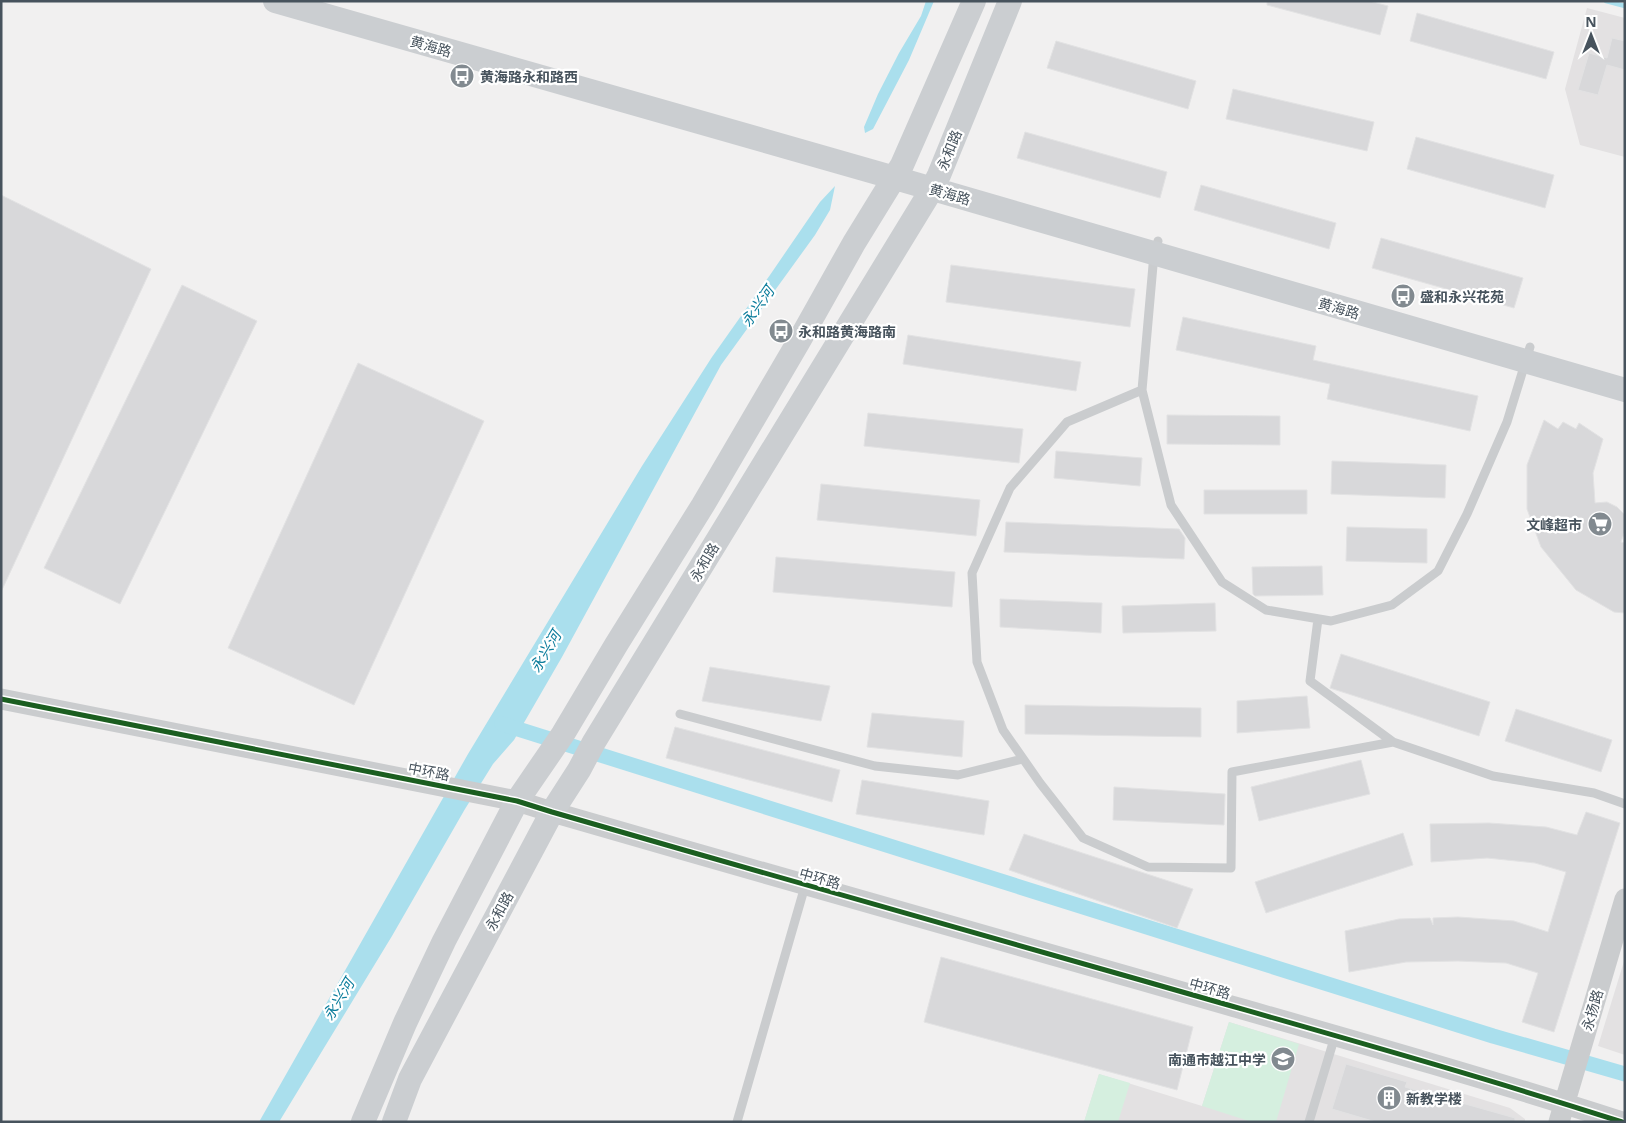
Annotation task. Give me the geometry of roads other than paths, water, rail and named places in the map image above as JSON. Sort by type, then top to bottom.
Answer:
[{"type":"main road","name":"黄海路","points":[[274,1],[936,182],[1528,354],[1625,390]]},
{"type":"main road","name":"黄海路","points":[[322,1],[898,172]]},
{"type":"main road","points":[[363,1122],[405,1023],[444,941],[517,801],[563,734],[713,488],[854,243],[898,172],[974,1]]},
{"type":"main road","name":"永和路","points":[[394,1122],[410,1079],[552,812],[936,182],[1010,1]]},
{"type":"main road","name":"黄海路","points":[[1528,354],[1625,374]]},
{"type":"street","name":"中环路","points":[[1,699],[517,801],[805,886],[1335,1035],[1622,1122]]},
{"type":"street","name":"永扬路","points":[[1563,1105],[1625,899]]},
{"type":"lane","points":[[1156,247],[1142,390],[1172,505],[1222,582],[1266,610],[1331,621],[1392,605],[1438,571],[1467,514],[1507,422],[1528,354]]},
{"type":"lane","points":[[1142,390],[1067,422],[1010,488],[972,573],[976,662],[1003,730],[1023,759],[1083,838],[1148,867],[1231,868],[1232,772],[1392,742]]},
{"type":"lane","points":[[1318,619],[1310,681],[1392,742],[1492,776],[1594,793],[1625,804]]},
{"type":"lane","points":[[680,714],[875,766],[958,775],[1023,759]]},
{"type":"lane","points":[[737,1122],[805,886]]},
{"type":"lane","points":[[1309,1122],[1335,1035]]},
{"type":"water","points":[[926,1],[934,1],[909,60],[873,129],[865,133],[864,127],[878,94],[921,16]]},
{"type":"water","name":"永兴河","points":[[835,186],[830,210],[815,235],[721,365],[562,657],[514,740],[493,764],[465,809],[392,936],[279,1122],[259,1122],[468,754],[642,466],[712,357],[820,202]]},
{"type":"waterway","points":[[1606,1],[1625,6]]},
{"type":"waterway","points":[[502,724],[1493,1036],[1625,1074]]},
{"type":"place","name":"黄海路永和路西","points":[[462,76]]},
{"type":"place","name":"盛和永兴花苑","points":[[1403,296]]},
{"type":"place","name":"永和路黄海路南","points":[[781,331]]},
{"type":"place","name":"文峰超市","points":[[1600,524]]},
{"type":"place","name":"南通市越江中学","points":[[1283,1059]]},
{"type":"place","name":"新教学楼","points":[[1389,1098]]}]
